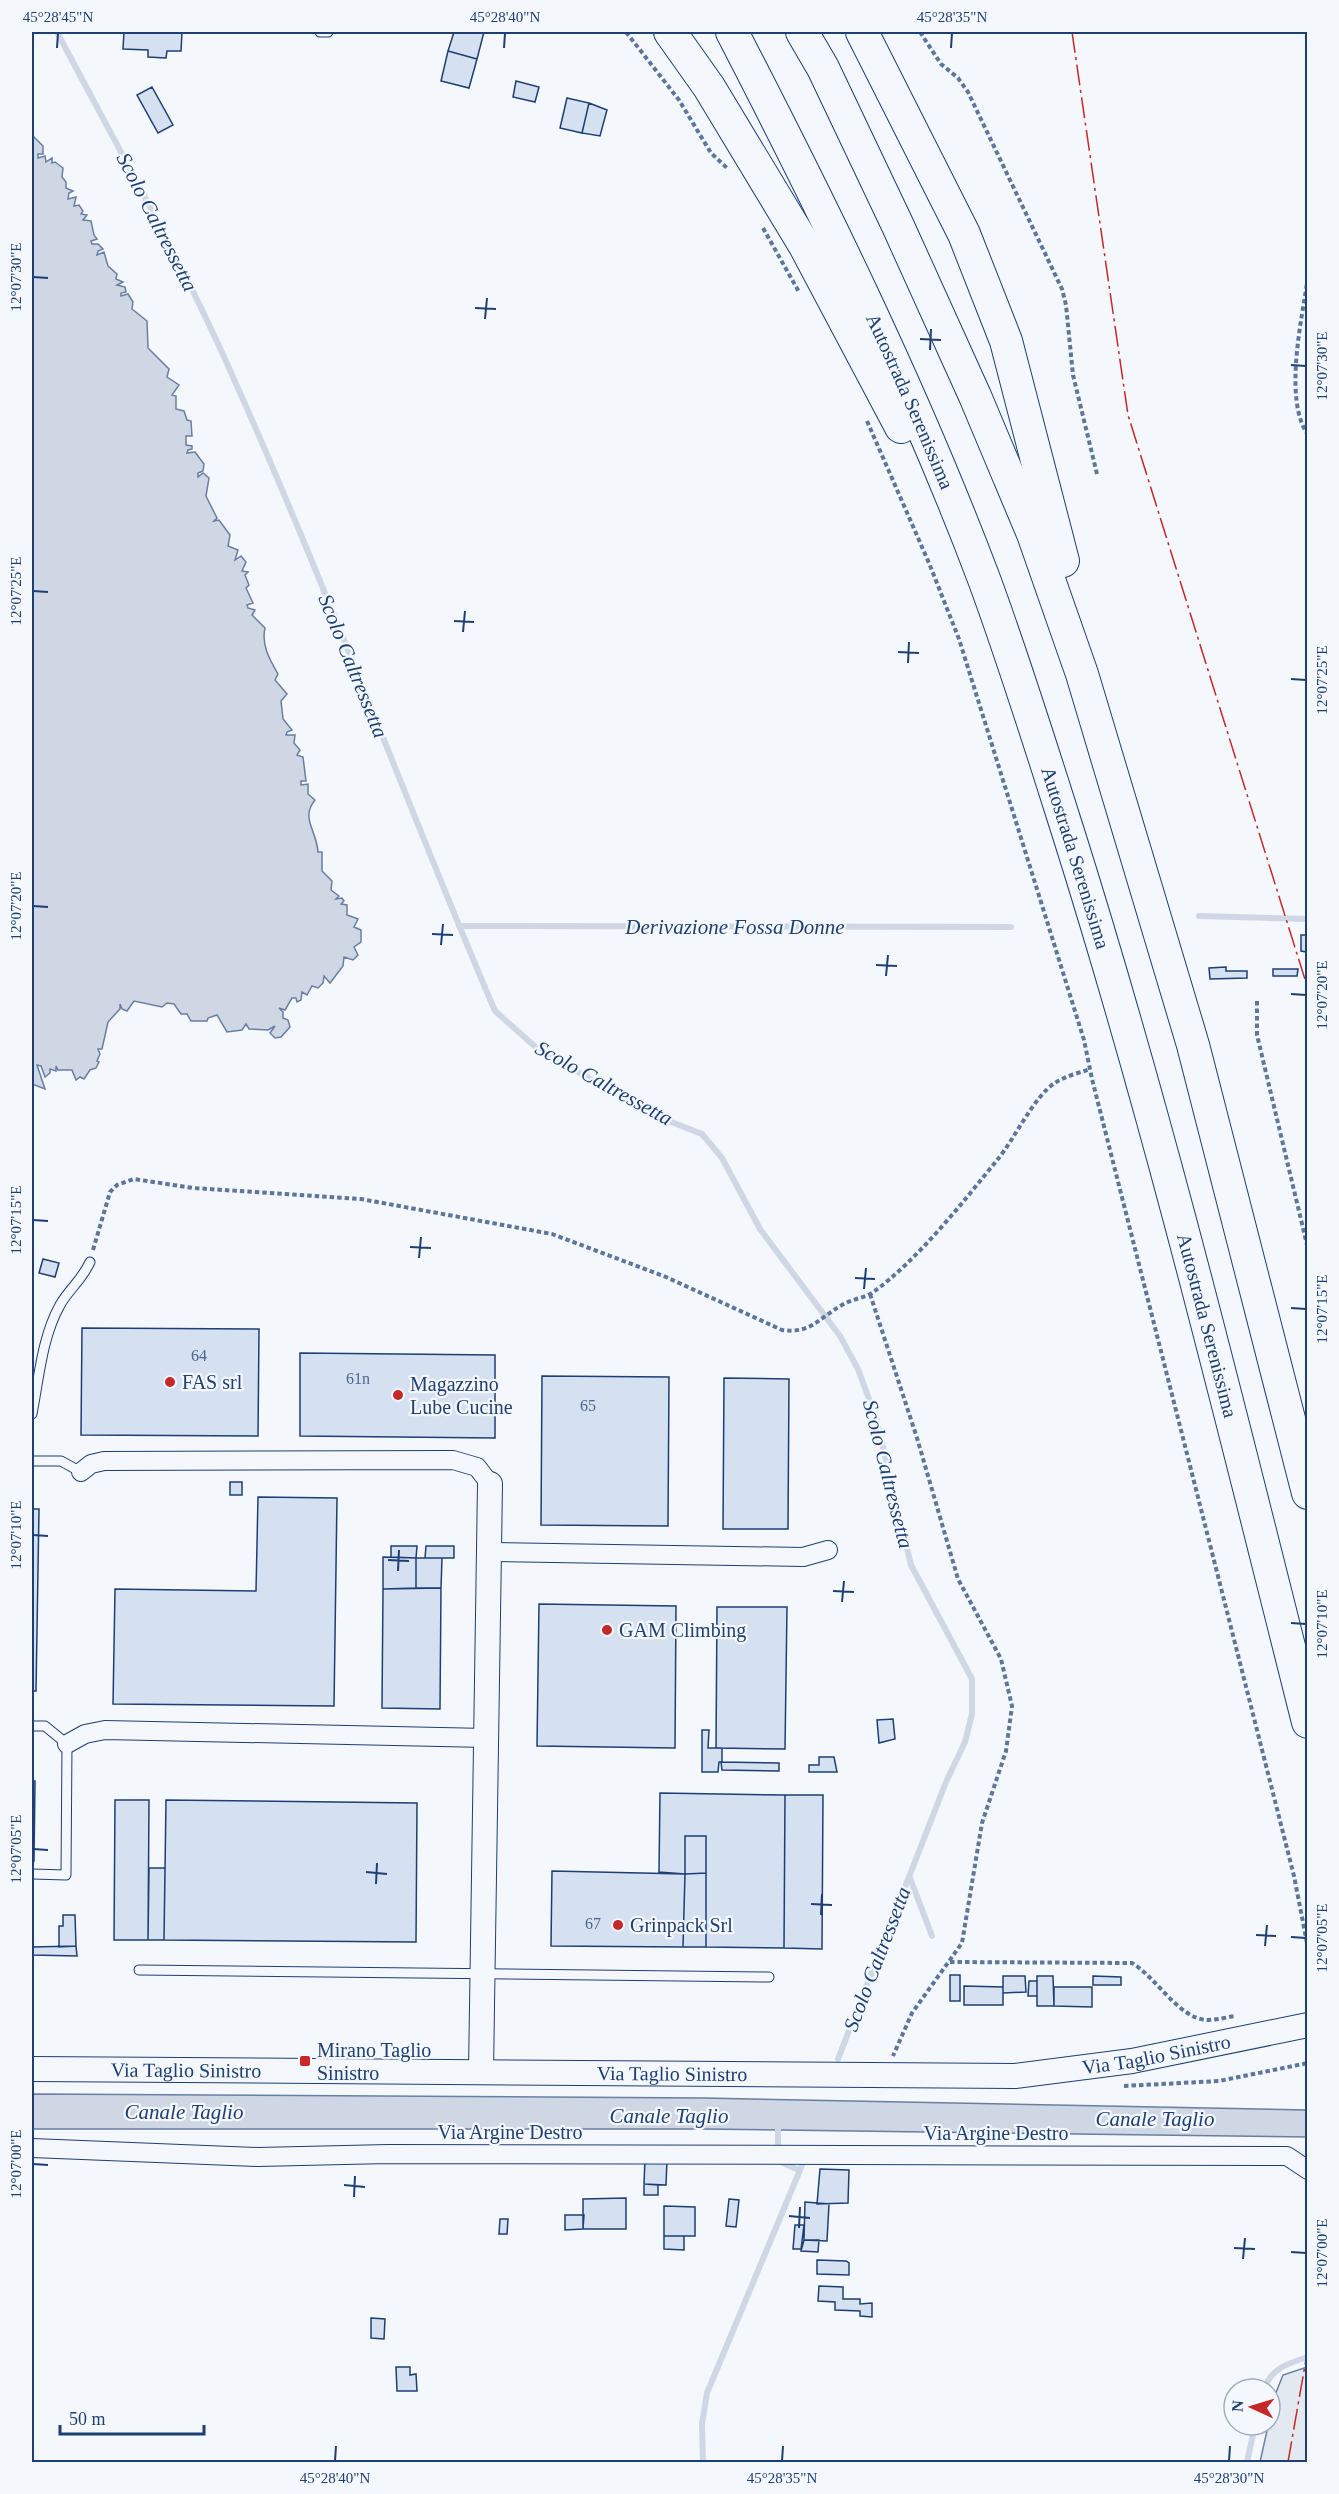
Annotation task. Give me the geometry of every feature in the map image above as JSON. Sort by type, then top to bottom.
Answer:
[{"type":"highway","points":[[670,32],[709,87],[805,246],[896,417],[944,523],[983,626],[1045,759]]},
{"type":"highway","name":"Autostrada Serenissima","points":[[732,32],[805,173],[895,364],[984,579],[1045,759],[1103,944],[1154,1128],[1308,1722]]},
{"type":"highway","points":[[802,32],[823,68],[975,396],[1033,534],[1082,674],[1193,1045],[1308,1493]]},
{"type":"highway","points":[[862,32],[964,234],[1006,341],[1059,551],[1103,679],[1182,967],[1193,1045]]},
{"type":"main road","points":[[481,2072],[490,1484]]},
{"type":"main road","name":"Via Taglio Sinistro","points":[[32,2068],[1014,2076],[1132,2061],[1308,2025]]},
{"type":"street","points":[[81,1472],[91,1464],[104,1461],[453,1460],[477,1467],[490,1484]]},
{"type":"street","points":[[490,1552],[803,1557],[828,1550]]},
{"type":"street","points":[[67,1744],[85,1734],[105,1731],[487,1738]]},
{"type":"street","name":"Via Argine Destro","points":[[32,2148],[258,2157],[388,2154],[1287,2156],[1308,2170]]},
{"type":"lane","points":[[320,32],[328,32]]},
{"type":"lane","points":[[32,1414],[52,1321],[62,1302],[83,1277],[90,1262]]},
{"type":"lane","points":[[32,1461],[61,1461],[81,1472]]},
{"type":"lane","points":[[32,1726],[45,1726],[67,1744],[66,1875],[32,1874]]},
{"type":"lane","points":[[139,1970],[770,1977]]},
{"type":"path","points":[[626,32],[679,100],[711,153],[731,172]]},
{"type":"path","points":[[920,32],[940,64],[958,78],[968,92],[1062,289],[1066,305],[1073,375],[1097,474]]},
{"type":"path","points":[[759,223],[805,303]]},
{"type":"path","points":[[1308,277],[1296,376],[1299,418],[1308,435]]},
{"type":"path","points":[[864,414],[930,563],[959,639],[1084,1040],[1294,1876],[1308,1948]]},
{"type":"path","points":[[1257,1001],[1257,1035],[1308,1249]]},
{"type":"path","points":[[90,1262],[110,1192],[117,1185],[134,1179],[193,1188],[361,1199],[552,1234],[666,1277],[782,1330],[796,1332],[811,1327],[842,1305],[870,1294],[935,1234],[998,1159],[1044,1092],[1057,1081],[1090,1069]]},
{"type":"path","points":[[870,1294],[958,1579],[1001,1659],[1012,1706],[1006,1751],[982,1823],[962,1943],[912,2013],[885,2076]]},
{"type":"path","points":[[950,1962],[1132,1964],[1144,1970],[1174,2001],[1195,2018],[1208,2020],[1244,2014]]},
{"type":"path","points":[[1114,2086],[1219,2081],[1308,2063]]},
{"type":"shaded area","points":[[1307,2367],[1307,2462],[1260,2462],[1266,2437],[1282,2437],[1283,2375]]},
{"type":"water","points":[[32,135],[43,146],[43,154],[38,154],[38,158],[45,156],[46,162],[52,158],[52,163],[55,162],[63,168],[62,177],[66,182],[66,188],[73,191],[69,193],[68,199],[76,197],[74,206],[79,205],[83,211],[81,214],[87,215],[83,220],[91,221],[97,239],[91,241],[92,244],[98,244],[103,249],[98,251],[97,255],[104,252],[108,266],[117,274],[116,279],[123,282],[117,285],[125,287],[126,292],[121,293],[121,296],[128,294],[133,302],[132,309],[147,321],[148,348],[169,369],[167,377],[179,385],[172,395],[176,396],[176,409],[184,411],[187,420],[191,421],[192,436],[186,436],[186,445],[192,446],[192,449],[187,453],[195,452],[204,464],[203,471],[198,473],[198,477],[203,473],[209,478],[206,496],[217,518],[214,521],[219,520],[230,535],[228,546],[238,550],[235,560],[241,556],[246,562],[242,571],[248,572],[245,575],[249,585],[246,588],[253,603],[247,605],[248,608],[255,610],[252,615],[265,628],[265,646],[278,674],[275,680],[287,694],[281,701],[283,719],[292,730],[286,735],[295,735],[294,743],[300,750],[297,755],[303,757],[306,781],[301,781],[301,785],[308,784],[308,794],[315,800],[309,813],[309,819],[318,852],[322,852],[322,871],[332,881],[331,890],[339,896],[336,899],[342,898],[344,901],[341,904],[347,905],[347,915],[358,919],[354,927],[361,930],[361,942],[354,947],[358,955],[353,960],[344,957],[343,966],[330,983],[324,976],[323,983],[318,988],[312,986],[307,995],[302,992],[301,1000],[297,1002],[296,998],[292,998],[285,1010],[279,1008],[290,1027],[281,1037],[275,1038],[270,1033],[275,1026],[268,1030],[249,1029],[246,1024],[242,1030],[227,1032],[217,1015],[208,1018],[207,1021],[191,1021],[187,1014],[181,1014],[174,1004],[167,1003],[162,1007],[134,1001],[127,1011],[122,1009],[120,1004],[120,1009],[108,1022],[102,1049],[98,1049],[100,1054],[96,1068],[90,1070],[84,1079],[80,1077],[76,1080],[72,1070],[58,1070],[56,1066],[56,1071],[50,1069],[50,1073],[45,1077],[41,1066],[37,1065],[45,1089],[32,1084]]},
{"type":"water","name":"Canale Taglio","points":[[32,2094],[704,2098],[1307,2110],[1308,2137],[703,2129],[32,2129]]},
{"type":"building","points":[[124,32],[182,32],[181,51],[167,51],[166,58],[148,57],[148,50],[123,49]]},
{"type":"building","points":[[454,32],[484,32],[477,59],[448,51]]},
{"type":"building","points":[[448,51],[477,59],[469,88],[441,81]]},
{"type":"building","points":[[516,81],[539,87],[535,102],[513,97]]},
{"type":"building","points":[[152,87],[173,125],[158,133],[137,95]]},
{"type":"building","points":[[567,98],[589,103],[582,133],[560,128]]},
{"type":"building","points":[[589,103],[607,110],[600,136],[582,133]]},
{"type":"building","points":[[1301,935],[1307,935],[1307,952],[1301,951]]},
{"type":"building","points":[[1226,967],[1226,971],[1247,971],[1247,978],[1210,979],[1209,968]]},
{"type":"building","points":[[1273,969],[1298,969],[1297,976],[1273,976]]},
{"type":"building","points":[[43,1259],[59,1263],[55,1277],[39,1273]]},
{"type":"building","name":"FAS srl","points":[[82,1328],[259,1329],[258,1436],[81,1435]]},
{"type":"building","name":"Magazzino Lube Cucine","points":[[300,1353],[495,1355],[495,1438],[300,1436]]},
{"type":"building","points":[[542,1376],[669,1377],[668,1526],[541,1525]]},
{"type":"building","points":[[724,1378],[789,1379],[788,1529],[723,1529]]},
{"type":"building","points":[[230,1482],[242,1482],[242,1495],[230,1495]]},
{"type":"building","points":[[258,1497],[337,1498],[334,1706],[113,1704],[115,1589],[256,1591]]},
{"type":"building","points":[[32,1509],[39,1509],[36,1691],[32,1691]]},
{"type":"building","points":[[391,1546],[417,1546],[416,1558],[391,1557]]},
{"type":"building","points":[[426,1546],[454,1546],[454,1558],[425,1558]]},
{"type":"building","points":[[383,1557],[416,1558],[416,1588],[383,1589]]},
{"type":"building","points":[[416,1558],[442,1558],[441,1588],[416,1588]]},
{"type":"building","points":[[441,1588],[440,1709],[382,1708],[383,1589]]},
{"type":"building","points":[[539,1604],[676,1606],[675,1748],[537,1746]]},
{"type":"building","points":[[717,1607],[787,1607],[785,1749],[716,1748]]},
{"type":"building","points":[[893,1719],[895,1739],[879,1743],[877,1720]]},
{"type":"building","points":[[702,1730],[709,1730],[708,1748],[722,1748],[722,1762],[719,1762],[718,1772],[702,1772]]},
{"type":"building","points":[[819,1757],[834,1757],[837,1772],[809,1772],[809,1765],[819,1765]]},
{"type":"building","points":[[721,1762],[779,1763],[779,1771],[722,1770]]},
{"type":"building","points":[[32,1781],[35,1781],[34,1861],[32,1861]]},
{"type":"building","points":[[660,1793],[785,1795],[784,1948],[706,1947],[706,1836],[685,1836],[685,1874],[659,1872]]},
{"type":"building","points":[[785,1795],[823,1795],[822,1949],[784,1948]]},
{"type":"building","points":[[115,1800],[149,1800],[148,1940],[114,1940]]},
{"type":"building","points":[[166,1800],[417,1803],[416,1942],[164,1940]]},
{"type":"building","points":[[685,1836],[706,1836],[706,1873],[685,1874]]},
{"type":"building","points":[[149,1868],[165,1868],[164,1940],[148,1940]]},
{"type":"building","name":"Grinpack Srl","points":[[552,1871],[685,1874],[683,1947],[551,1946]]},
{"type":"building","points":[[706,1873],[706,1947],[683,1947],[685,1874]]},
{"type":"building","points":[[63,1915],[75,1915],[76,1946],[59,1947],[59,1926],[63,1926]]},
{"type":"building","points":[[76,1946],[77,1956],[32,1955],[32,1947]]},
{"type":"building","points":[[950,1975],[960,1975],[960,2001],[950,2001]]},
{"type":"building","points":[[1003,1976],[1025,1976],[1026,1992],[1003,1993]]},
{"type":"building","points":[[1037,1976],[1053,1976],[1054,2006],[1037,2006]]},
{"type":"building","points":[[1093,1976],[1121,1977],[1121,1985],[1093,1985]]},
{"type":"building","points":[[1029,1981],[1037,1981],[1037,1996],[1028,1996]]},
{"type":"building","points":[[964,1986],[1003,1987],[1003,2005],[964,2005]]},
{"type":"building","points":[[1054,1987],[1092,1987],[1092,2007],[1054,2006]]},
{"type":"building","points":[[645,2159],[667,2160],[666,2185],[644,2184]]},
{"type":"building","points":[[820,2169],[849,2170],[848,2203],[817,2204]]},
{"type":"building","points":[[644,2184],[658,2185],[658,2195],[644,2195]]},
{"type":"building","points":[[626,2198],[626,2229],[583,2229],[583,2199]]},
{"type":"building","points":[[729,2199],[739,2200],[736,2227],[726,2226]]},
{"type":"building","points":[[805,2202],[829,2204],[827,2241],[804,2240]]},
{"type":"building","points":[[664,2206],[695,2207],[695,2236],[664,2236]]},
{"type":"building","points":[[565,2215],[584,2215],[583,2229],[565,2230]]},
{"type":"building","points":[[500,2219],[508,2219],[507,2234],[499,2234]]},
{"type":"building","points":[[795,2225],[804,2225],[801,2249],[793,2249]]},
{"type":"building","points":[[664,2236],[684,2236],[684,2250],[664,2249]]},
{"type":"building","points":[[804,2240],[819,2240],[818,2252],[801,2251]]},
{"type":"building","points":[[817,2260],[846,2261],[849,2263],[849,2275],[817,2274]]},
{"type":"building","points":[[819,2286],[843,2287],[843,2299],[860,2299],[860,2304],[872,2303],[872,2317],[860,2316],[860,2311],[835,2310],[835,2302],[818,2301]]},
{"type":"building","points":[[371,2318],[385,2319],[384,2339],[371,2338]]},
{"type":"building","points":[[396,2367],[410,2367],[410,2375],[416,2374],[417,2391],[397,2391]]},
{"type":"waterway","name":"Scolo Caltressetta","points":[[57,32],[170,246],[233,377],[301,535],[495,1011],[540,1051],[661,1118],[702,1134],[722,1158],[760,1229],[840,1336],[858,1369],[876,1418],[911,1565],[972,1679],[972,1714],[965,1742],[946,1782],[838,2059]]},
{"type":"waterway","name":"Derivazione Fossa Donne","points":[[1199,916],[1308,919]]},
{"type":"waterway","name":"Derivazione Fossa Donne","points":[[459,926],[1011,927]]},
{"type":"waterway","points":[[910,1878],[932,1936]]},
{"type":"waterway","points":[[778,2123],[778,2143]]},
{"type":"waterway","name":"Scolo Caltressetta","points":[[703,2462],[702,2424],[707,2393],[805,2158]]},
{"type":"waterway","points":[[778,2161],[799,2170]]},
{"type":"waterway","points":[[1270,2377],[1287,2364],[1308,2357]]},
{"type":"waterway","points":[[1247,2462],[1252,2437]]},
{"type":"power","points":[[1072,32],[1128,415],[1308,989]]},
{"type":"power","points":[[1288,2462],[1308,2348]]},
{"type":"place","name":"FAS srl","points":[[170,1382]]},
{"type":"place","name":"Magazzino Lube Cucine","points":[[398,1395]]},
{"type":"place","name":"GAM Climbing","points":[[607,1630]]},
{"type":"place","name":"Grinpack Srl","points":[[618,1925]]},
{"type":"place","name":"Mirano Taglio Sinistro","points":[[305,2061]]}]
